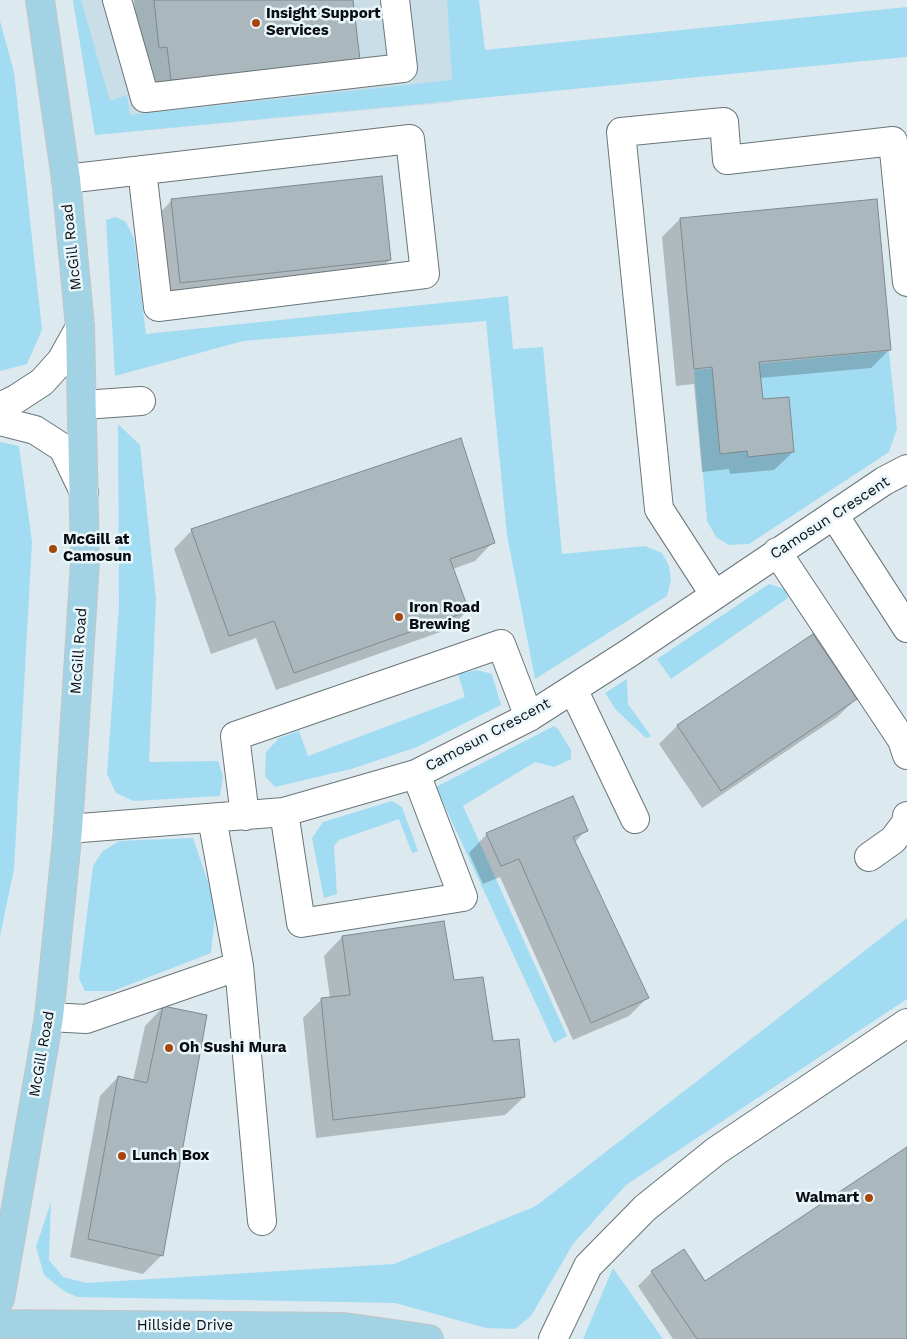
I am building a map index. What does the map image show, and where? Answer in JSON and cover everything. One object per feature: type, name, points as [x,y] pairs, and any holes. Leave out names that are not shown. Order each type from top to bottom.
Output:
[{"type":"main road","name":"McGill Road","points":[[0,1299],[49,1017],[68,829],[85,562],[80,327],[66,178],[40,0]]},
{"type":"main road","points":[[0,1186],[35,1097]]},
{"type":"main road","name":"Hillside Drive","points":[[0,1324],[344,1327],[428,1339]]},
{"type":"street","points":[[117,0],[145,98],[403,68],[395,0]]},
{"type":"street","points":[[714,594],[659,509],[621,132],[724,122],[727,160],[893,141],[907,282]]},
{"type":"street","points":[[66,178],[410,139],[425,274],[158,307],[142,170]]},
{"type":"street","points":[[0,407],[16,400],[42,382],[61,361],[80,327]]},
{"type":"street","points":[[83,404],[141,401]]},
{"type":"street","points":[[0,421],[35,430],[63,448],[84,492]]},
{"type":"street","name":"Camosun Crescent","points":[[68,829],[284,812],[416,774],[529,717],[777,552],[907,469]]},
{"type":"street","points":[[834,515],[907,628]]},
{"type":"street","points":[[777,552],[902,740],[907,755]]},
{"type":"street","points":[[245,816],[235,736],[501,644],[529,717]]},
{"type":"street","points":[[573,689],[636,819]]},
{"type":"street","points":[[284,812],[301,923],[463,897],[416,774]]},
{"type":"street","points":[[869,856],[893,840],[906,823],[907,816]]},
{"type":"street","points":[[212,818],[239,966],[262,1221]]},
{"type":"street","points":[[49,1017],[86,1019],[239,966]]},
{"type":"street","points":[[553,1339],[588,1266],[646,1208],[716,1151],[907,1023]]},
{"type":"shaded area","points":[[73,0],[447,0],[454,102],[95,135]]},
{"type":"shaded area","points":[[73,0],[81,0],[110,101],[127,95],[130,115],[452,80],[447,0],[479,0],[485,50],[907,7],[907,57],[95,135]]},
{"type":"shaded area","points":[[0,21],[14,72],[42,330],[27,364],[0,371]]},
{"type":"shaded area","points":[[116,217],[126,222],[134,239],[146,334],[508,296],[513,349],[543,347],[562,554],[645,546],[662,553],[669,566],[671,580],[667,596],[535,679],[507,535],[486,321],[243,341],[115,376],[106,220]]},
{"type":"shaded area","points":[[889,351],[897,429],[889,452],[749,544],[729,545],[716,537],[707,521],[694,370]]},
{"type":"shaded area","points":[[118,424],[140,445],[156,599],[149,762],[218,761],[223,776],[220,796],[134,801],[116,793],[107,774],[119,605]]},
{"type":"shaded area","points":[[0,442],[19,446],[32,542],[14,869],[0,936]]},
{"type":"shaded area","points":[[769,584],[785,589],[788,598],[671,679],[657,659]]},
{"type":"shaded area","points":[[477,670],[492,674],[501,705],[417,747],[351,769],[275,787],[265,776],[266,752],[279,738],[299,731],[308,756],[465,697],[458,674]]},
{"type":"shaded area","points":[[627,679],[628,704],[651,736],[646,738],[616,710],[605,693]]},
{"type":"shaded area","points":[[554,726],[558,729],[571,750],[571,759],[554,767],[535,762],[463,806],[567,1036],[554,1043],[436,787]]},
{"type":"shaded area","points":[[392,801],[402,807],[418,851],[412,853],[399,819],[339,840],[334,846],[337,894],[324,898],[312,838],[323,822]]},
{"type":"shaded area","points":[[193,838],[216,906],[211,953],[113,991],[85,991],[79,978],[93,866],[102,852],[119,841]]},
{"type":"shaded area","points":[[907,918],[907,999],[626,1185],[573,1244],[531,1316],[515,1329],[486,1328],[395,1303],[77,1297],[64,1291],[44,1275],[36,1247],[51,1202],[49,1260],[63,1277],[86,1283],[394,1264],[536,1206]]},
{"type":"shaded area","points":[[613,1268],[663,1339],[583,1339]]},
{"type":"building","name":"Insight Support Services","points":[[154,0],[353,0],[360,60],[225,77],[171,80],[167,47],[159,48]]},
{"type":"building","points":[[382,176],[391,260],[180,283],[171,199]]},
{"type":"building","points":[[877,199],[891,350],[759,362],[763,399],[789,397],[794,452],[748,457],[747,451],[720,454],[712,367],[694,369],[680,218]]},
{"type":"building","points":[[461,438],[495,543],[450,559],[469,611],[294,673],[274,621],[229,636],[191,529]]},
{"type":"building","points":[[813,634],[857,699],[721,791],[677,725]]},
{"type":"building","points":[[573,796],[588,831],[573,837],[649,998],[591,1023],[519,859],[501,866],[486,833]]},
{"type":"building","points":[[444,921],[454,980],[483,977],[493,1041],[519,1039],[525,1097],[333,1120],[321,998],[350,995],[342,936]]},
{"type":"building","points":[[163,1006],[207,1015],[163,1256],[88,1239],[118,1076],[147,1083]]},
{"type":"building","name":"Walmart","points":[[907,1147],[907,1339],[697,1339],[651,1271],[684,1249],[705,1281]]},
{"type":"place","name":"Insight Support Services","points":[[256,23]]},
{"type":"place","name":"McGill at Camosun","points":[[53,549]]},
{"type":"place","name":"Iron Road Brewing","points":[[399,617]]},
{"type":"place","name":"Oh Sushi Mura","points":[[169,1048]]},
{"type":"place","name":"Lunch Box","points":[[122,1156]]},
{"type":"place","name":"Walmart","points":[[869,1198]]}]
